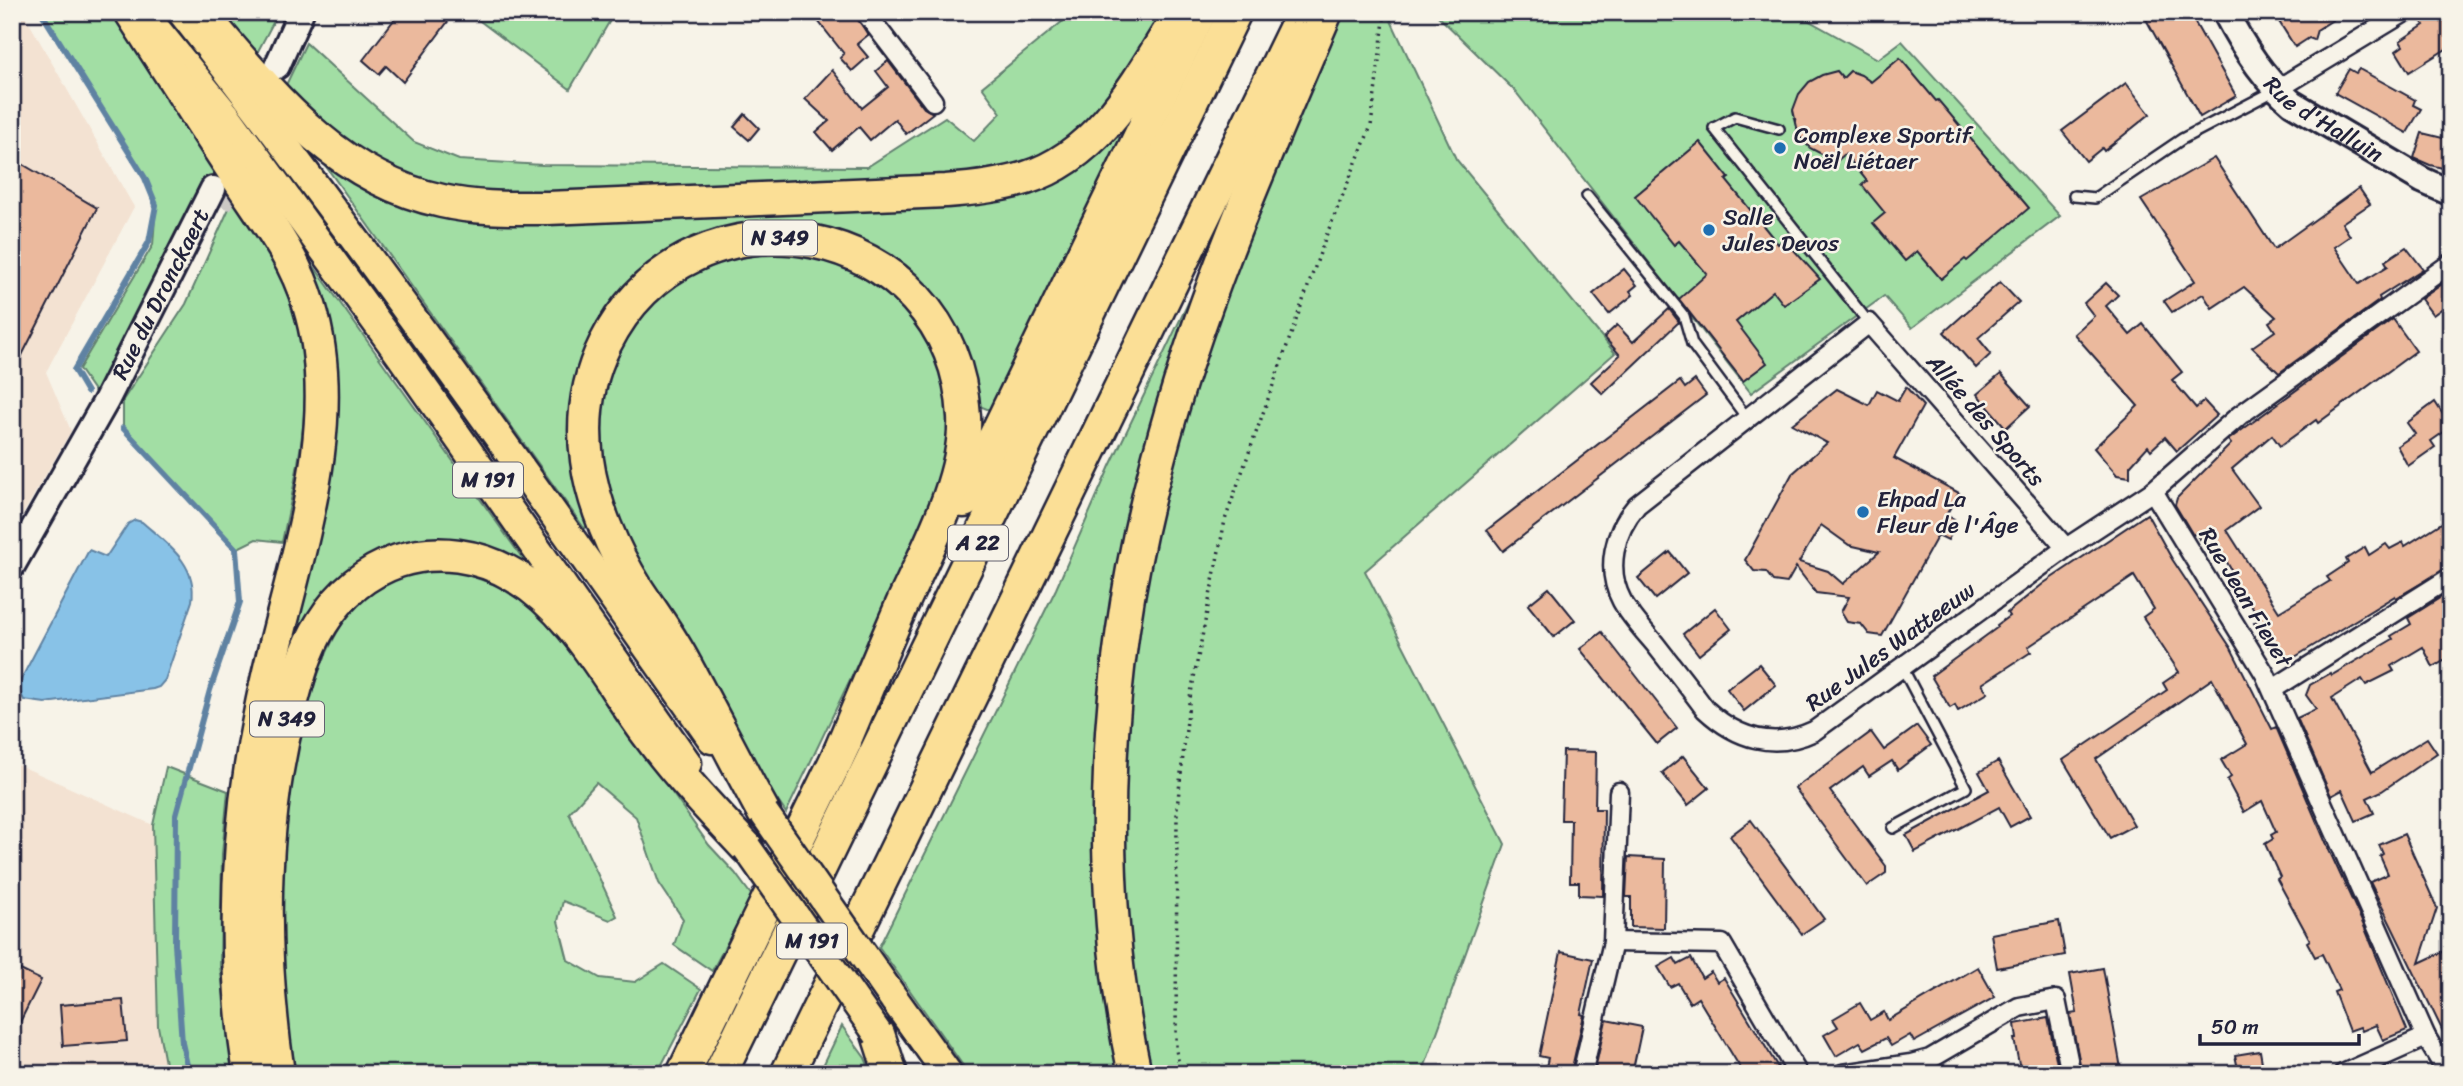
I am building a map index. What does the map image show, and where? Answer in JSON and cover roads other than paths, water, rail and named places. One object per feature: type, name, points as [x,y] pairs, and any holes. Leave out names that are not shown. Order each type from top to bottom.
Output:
[{"type":"highway","points":[[131,12],[261,210],[298,274],[310,306],[320,360],[321,424],[318,454],[298,553],[260,711],[243,841],[239,902],[240,984],[250,1074]]},
{"type":"highway","name":"M 191","points":[[142,12],[225,114],[415,375],[878,1034]]},
{"type":"highway","name":"M 191","points":[[182,12],[359,244],[598,576],[948,1074]]},
{"type":"highway","points":[[200,12],[297,120],[339,156],[363,172],[386,184],[443,201],[476,207],[548,208],[946,191],[978,188],[1028,177],[1062,160],[1096,135],[1138,82],[1181,12]]},
{"type":"highway","points":[[683,1074],[1200,12]]},
{"type":"highway","name":"A 22","points":[[720,1074],[1235,12]]},
{"type":"highway","name":"A 22","points":[[787,1074],[1303,12]]},
{"type":"highway","points":[[1135,1074],[1116,948],[1110,809],[1110,766],[1117,683],[1135,556],[1159,454],[1190,355],[1237,225],[1326,12]]},
{"type":"highway","name":"N 349","points":[[764,813],[681,656],[634,585],[612,540],[591,482],[585,433],[590,383],[600,354],[628,307],[670,268],[691,256],[744,240],[782,239],[829,244],[876,264],[902,282],[920,301],[947,344],[961,393],[963,446],[956,476],[836,761]]},
{"type":"highway","name":"N 349","points":[[278,1074],[266,973],[264,919],[270,826],[285,727],[305,658],[322,622],[349,590],[382,568],[423,555],[451,554],[492,565],[529,585],[561,615],[668,760],[747,848]]},
{"type":"highway","points":[[799,1074],[808,1031]]},
{"type":"highway","points":[[878,1034],[891,1074]]},
{"type":"highway","points":[[878,1034],[905,1074]]},
{"type":"main road","points":[[277,66],[302,12]]},
{"type":"main road","name":"Rue d'Halluin","points":[[2225,12],[2259,68],[2276,90],[2302,110],[2422,180],[2451,193]]},
{"type":"main road","name":"Rue du Dronckaert","points":[[12,566],[217,197]]},
{"type":"street","points":[[865,12],[933,101]]},
{"type":"street","points":[[2276,90],[2405,12]]},
{"type":"street","points":[[2153,491],[2240,415],[2451,263]]},
{"type":"street","name":"Rue Jules Watteeuw","points":[[1870,323],[1646,497],[1629,514],[1620,533],[1614,554],[1615,578],[1622,601],[1705,709],[1727,727],[1752,738],[1779,741],[1814,731],[2066,548],[2153,491]]},
{"type":"street","name":"Allée des Sports","points":[[1870,323],[2066,548]]},
{"type":"street","name":"Rue Jean Fievet","points":[[2153,491],[2258,659],[2426,1037],[2448,1074]]},
{"type":"street","points":[[2273,689],[2451,577]]},
{"type":"street","points":[[1582,1074],[1613,942],[1619,792]]},
{"type":"street","points":[[1613,942],[1722,944],[1798,1074]]},
{"type":"street","points":[[1843,1074],[1930,1059],[2019,1007],[2056,1000],[2071,1074]]},
{"type":"street","points":[[2343,1074],[2426,1037]]},
{"type":"lane","points":[[2074,196],[2095,198],[2182,139],[2276,90]]},
{"type":"lane","points":[[1779,129],[1735,117],[1714,128],[1870,323]]},
{"type":"lane","points":[[1587,196],[1684,316],[1692,344],[1747,418]]},
{"type":"lane","points":[[1893,828],[1966,788],[1902,667]]},
{"type":"water","points":[[135,520],[142,522],[179,556],[193,588],[192,601],[165,680],[153,689],[45,703],[24,700],[17,687],[89,550],[106,557],[128,524]]},
{"type":"waterway","points":[[41,12],[145,178],[156,205],[149,242],[74,370],[87,392]]},
{"type":"waterway","points":[[123,428],[236,549],[240,602],[210,690],[176,815],[175,944],[182,1043],[189,1074]]},
{"type":"tunnel","points":[[220,206],[239,161]]},
{"type":"place","name":"Complexe Sportif Noël Liétaer","points":[[1780,148]]},
{"type":"place","name":"Salle Jules Devos","points":[[1709,230]]},
{"type":"place","name":"Ehpad La Fleur de l'Âge","points":[[1863,512]]}]
